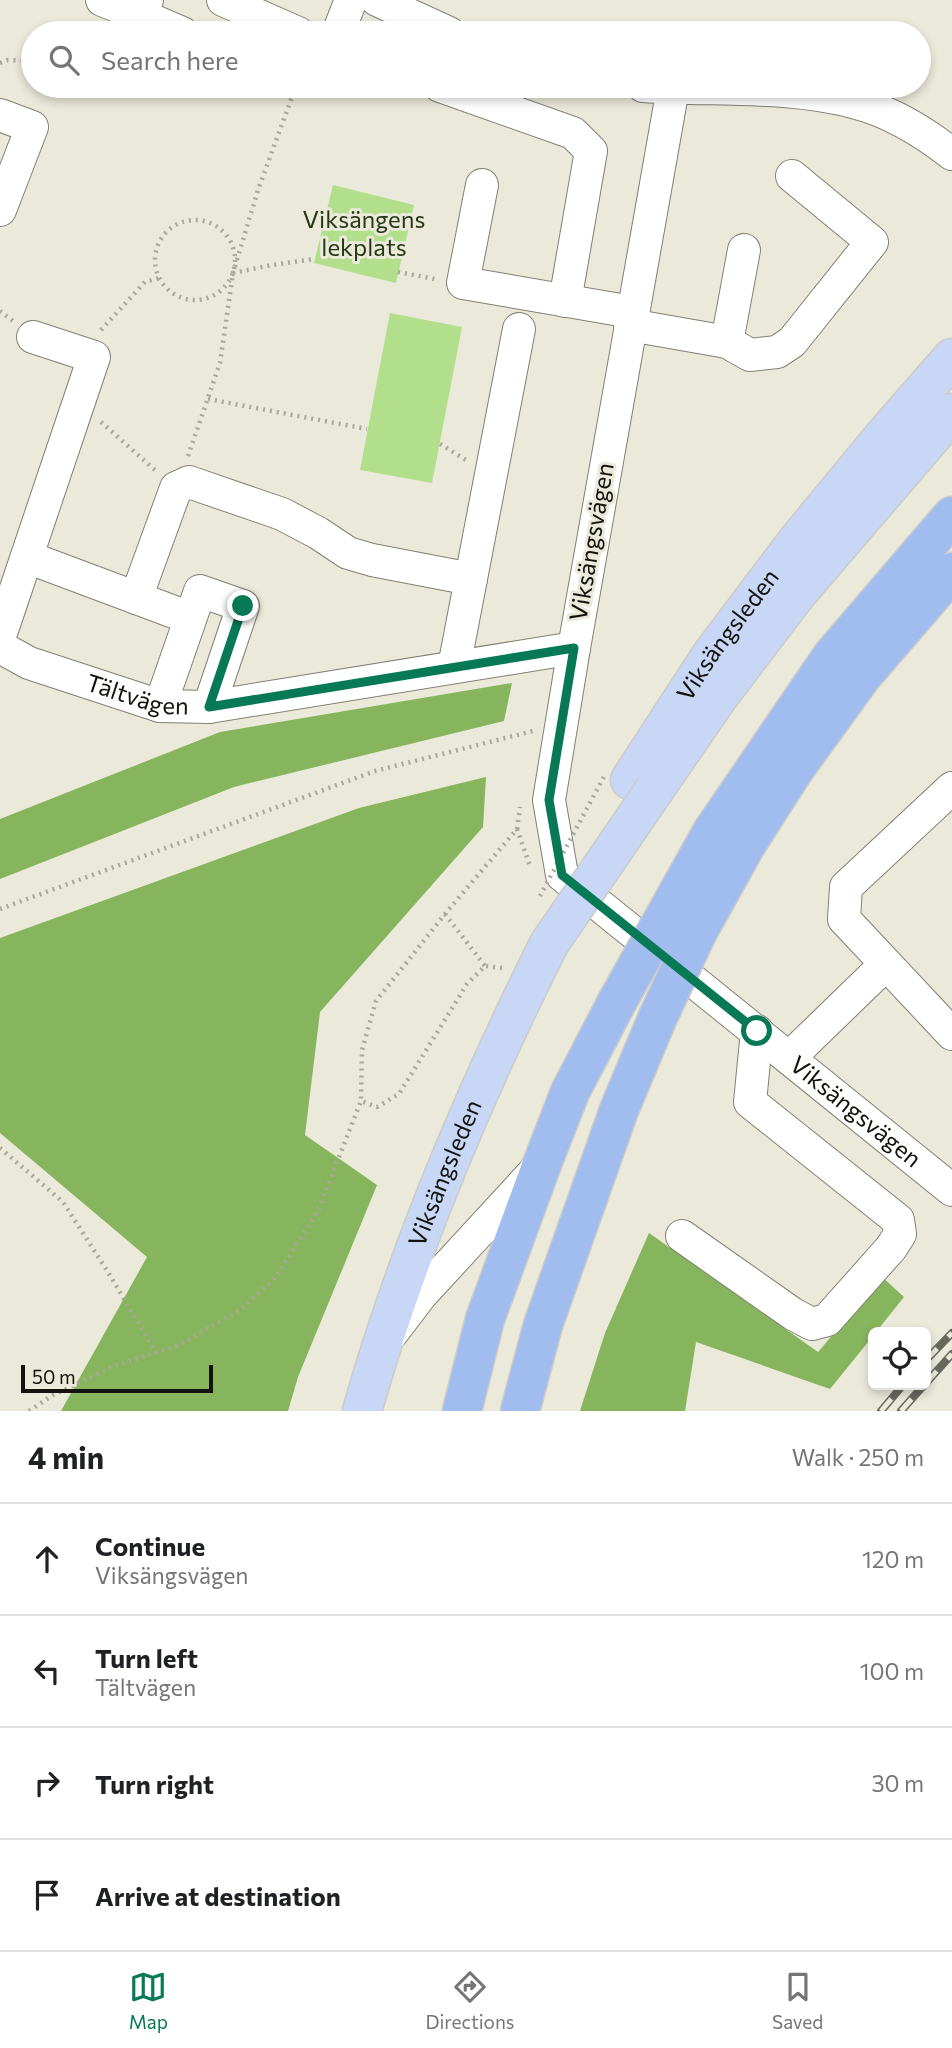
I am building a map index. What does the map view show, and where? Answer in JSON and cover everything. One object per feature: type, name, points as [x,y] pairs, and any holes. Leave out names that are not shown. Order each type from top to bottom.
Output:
[{"type":"highway","points":[[462,1411],[485,1319],[542,1164],[570,1092],[618,1000],[729,839],[832,656],[952,516]]},
{"type":"highway","points":[[520,1411],[542,1325],[619,1110],[697,933],[729,839],[794,770],[862,676],[952,572]]},
{"type":"main road","name":"Viksängsleden","points":[[362,1411],[429,1209],[443,1176],[501,1040],[630,781],[712,654],[798,540],[883,436],[952,358]]},
{"type":"main road","name":"Viksängsleden","points":[[630,781],[719,696],[795,596],[952,413]]},
{"type":"street","points":[[102,0],[144,8],[164,21]]},
{"type":"street","points":[[223,0],[269,21]]},
{"type":"street","points":[[343,21],[351,0]]},
{"type":"street","points":[[377,0],[423,21]]},
{"type":"street","points":[[474,98],[573,133],[591,151],[565,301]]},
{"type":"street","name":"Viksängsvägen","points":[[656,98],[631,318],[574,648],[547,727],[549,800],[562,875],[952,1190]]},
{"type":"street","points":[[828,98],[859,103],[923,132],[952,154]]},
{"type":"street","points":[[0,115],[32,127],[0,210]]},
{"type":"street","points":[[482,185],[463,284],[565,301],[727,342],[750,355],[777,352],[792,342],[872,242],[792,176]]},
{"type":"street","points":[[727,342],[744,250]]},
{"type":"street","points":[[454,667],[519,329]]},
{"type":"street","points":[[0,636],[94,357],[33,337]]},
{"type":"street","points":[[136,598],[176,488],[189,482],[282,514],[348,553],[471,579]]},
{"type":"street","points":[[27,557],[190,618]]},
{"type":"street","points":[[160,706],[200,591],[243,606],[209,707]]},
{"type":"street","name":"Tältvägen","points":[[0,647],[29,663],[160,706],[209,707],[574,648]]},
{"type":"street","points":[[952,788],[846,887],[844,919],[952,1034]]},
{"type":"street","points":[[789,1058],[886,964]]},
{"type":"street","points":[[682,1236],[793,1314],[812,1324],[827,1320],[891,1248],[900,1234],[898,1220],[750,1102],[757,1031]]},
{"type":"street","points":[[382,1346],[421,1296],[542,1164]]},
{"type":"path","points":[[0,63],[21,61]]},
{"type":"path","points":[[78,405],[110,428],[176,488],[220,363],[233,273],[235,260],[233,247],[227,236],[218,227],[205,221],[180,223],[160,240],[156,252],[155,265],[159,278],[167,289],[178,297],[191,301],[204,300],[227,285],[233,273],[258,190],[292,98]]},
{"type":"path","points":[[233,273],[315,259]]},
{"type":"path","points":[[398,272],[463,284]]},
{"type":"path","points":[[86,354],[94,338],[145,282],[159,278]]},
{"type":"path","points":[[208,399],[367,429]]},
{"type":"path","points":[[531,743],[547,727]]},
{"type":"path","points":[[0,909],[375,771],[547,727]]},
{"type":"path","points":[[540,896],[630,781]]},
{"type":"path","points":[[29,1411],[53,1395],[114,1366],[177,1346],[239,1311],[275,1278],[317,1213],[361,1101],[362,1050],[376,1001],[517,829],[521,805]]},
{"type":"path","points":[[445,914],[485,966],[502,968]]},
{"type":"path","points":[[361,1101],[377,1107],[399,1094],[467,984],[485,966]]},
{"type":"path","points":[[0,1149],[63,1202],[156,1352]]},
{"type":"green space","name":"Viksängens lekplats","points":[[333,185],[414,205],[396,283],[314,263]]},
{"type":"green space","points":[[390,313],[462,327],[432,483],[360,470]]},
{"type":"green space","points":[[512,683],[504,721],[234,787],[0,879],[0,819],[220,732]]},
{"type":"green space","points":[[486,777],[483,827],[320,1012],[305,1135],[377,1185],[298,1377],[288,1411],[61,1411],[147,1257],[0,1133],[0,938],[359,808]]},
{"type":"green space","points":[[649,1233],[818,1352],[882,1277],[904,1297],[880,1327],[868,1327],[868,1342],[830,1389],[696,1342],[685,1411],[580,1411],[605,1333]]},
{"type":"railway","points":[[931,1355],[952,1333]]},
{"type":"railway","points":[[931,1377],[952,1354]]},
{"type":"railway","points":[[881,1411],[899,1390]]},
{"type":"railway","points":[[901,1411],[920,1390]]},
{"type":"route","points":[[243,606],[209,707],[574,648],[549,800],[562,875],[757,1031]]}]
